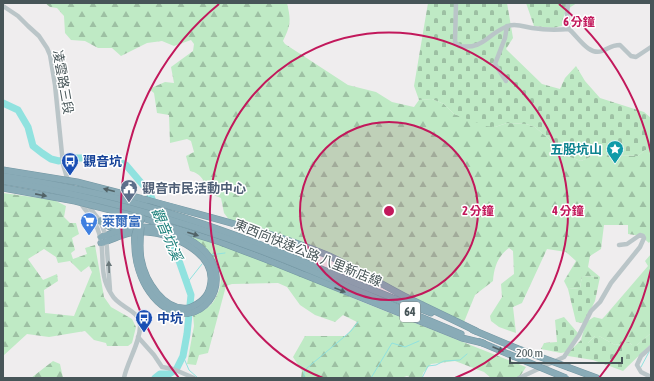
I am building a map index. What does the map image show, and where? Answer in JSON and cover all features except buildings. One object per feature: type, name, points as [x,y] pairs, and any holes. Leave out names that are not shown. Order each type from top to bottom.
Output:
[{"type":"highway","points":[[3,170],[77,182],[261,231],[328,256],[362,272],[411,300],[476,331]]},
{"type":"highway","name":"東西向快速公路 八里新店線","points":[[3,176],[77,189],[223,230],[567,378]]},
{"type":"highway","name":"東西向快速公路 八里新店線","points":[[3,181],[88,198],[167,218],[222,236],[360,285],[516,348],[597,378]]},
{"type":"highway","points":[[3,188],[75,201],[142,218],[220,242],[462,338],[483,343]]},
{"type":"highway","points":[[100,221],[104,225],[111,228],[121,229],[138,227],[154,230],[168,231],[186,238],[202,249],[212,261],[217,278],[215,292],[208,303],[197,311],[185,314],[172,311],[159,303],[146,288],[139,272],[135,254],[135,236],[142,218],[147,200]]},
{"type":"highway","points":[[104,239],[121,229]]},
{"type":"highway","points":[[104,239],[132,232],[154,230]]},
{"type":"street","points":[[456,3],[455,42],[459,46],[475,46],[507,26],[514,24],[533,28],[569,30]]},
{"type":"street","points":[[568,3],[567,14],[569,30],[589,49],[595,52],[614,45],[620,45],[631,56],[636,56],[651,47]]},
{"type":"street","name":"凌雲路三段","points":[[3,6],[18,16],[38,36],[47,48],[50,55],[55,85],[63,164],[68,181],[72,187]]},
{"type":"street","points":[[506,81],[495,64],[505,38],[507,26]]},
{"type":"street","points":[[72,187],[100,221],[104,239],[104,275],[110,293],[116,301],[137,316],[141,324],[124,378]]},
{"type":"street","points":[[72,187],[81,204],[95,223],[104,239]]},
{"type":"street","points":[[519,378],[564,357],[579,334],[591,311],[600,302],[611,284],[640,247],[644,238],[640,235],[627,244],[619,245]]},
{"type":"street","points":[[138,337],[154,355],[162,367],[172,369],[194,378]]},
{"type":"street","points":[[651,347],[641,356],[637,365],[640,372],[651,377]]},
{"type":"green space","points":[[45,3],[287,3],[290,22],[288,31],[283,41],[285,44],[348,85],[376,92],[392,102],[414,107],[419,100],[432,99],[444,104],[454,114],[495,127],[507,123],[526,124],[535,127],[549,139],[559,153],[581,161],[597,154],[638,156],[645,150],[651,150],[651,240],[649,243],[641,236],[628,234],[628,225],[604,225],[601,249],[590,256],[588,267],[600,277],[582,276],[580,288],[568,289],[564,281],[576,261],[566,252],[547,249],[522,303],[513,307],[516,333],[499,327],[491,321],[490,316],[502,297],[501,284],[514,274],[513,251],[509,248],[497,262],[493,281],[475,295],[464,322],[302,242],[230,221],[224,213],[221,198],[209,193],[200,176],[190,171],[186,156],[194,152],[191,141],[187,139],[170,143],[169,115],[157,113],[154,93],[149,89],[165,82],[174,83],[171,67],[193,51],[194,44],[191,40],[174,46],[162,41],[147,43],[121,56],[112,48],[98,48],[85,41],[71,40],[65,33],[64,16],[57,8],[50,7]]},
{"type":"green space","points":[[428,3],[507,3],[513,38],[506,49],[542,84],[560,89],[565,78],[576,66],[585,81],[600,98],[644,112],[651,118],[651,150],[645,150],[638,156],[597,154],[581,161],[559,153],[549,139],[535,127],[526,124],[507,123],[495,127],[486,126],[454,114],[444,104],[432,99],[419,100],[414,86]]},
{"type":"green space","points":[[526,3],[577,3],[566,12],[562,26],[553,28],[534,26]]},
{"type":"green space","points":[[3,193],[54,200],[66,206],[64,217],[70,223],[76,223],[79,234],[72,238],[75,250],[71,253],[73,259],[87,254],[85,248],[95,245],[104,297],[111,307],[132,319],[136,327],[132,343],[128,346],[107,346],[106,343],[94,340],[85,331],[49,337],[27,334],[3,356]],"holes":[[[44,249],[56,257],[58,263],[70,261],[81,272],[89,266],[92,272],[74,316],[45,313],[44,290],[58,281],[57,274],[43,280],[28,259]]]},
{"type":"green space","points":[[188,232],[293,272],[360,301],[526,367],[519,378],[491,378],[484,372],[455,361],[431,364],[423,373],[422,378],[412,378],[407,376],[401,378],[301,378],[302,371],[293,357],[305,336],[346,336],[357,322],[343,315],[335,322],[315,315],[300,305],[287,287],[278,283],[232,284],[226,286],[208,353],[199,355],[196,365],[187,364],[194,326],[193,315],[206,309],[215,300],[221,281],[220,273],[213,258],[187,235]]},
{"type":"green space","points":[[651,254],[651,333],[637,345],[632,345],[629,342],[615,345],[599,336],[595,336],[588,343],[583,343],[581,340],[586,322],[594,317],[602,319],[605,316],[648,266],[645,261]]},
{"type":"green space","points":[[582,276],[600,277],[595,301],[584,323],[576,322],[568,289],[580,288]]},
{"type":"green space","points":[[564,317],[578,333],[566,352],[561,353],[541,349],[544,343],[557,342],[555,320]]},
{"type":"green space","points":[[651,333],[651,344],[623,371],[593,360],[568,356],[567,354],[581,340],[583,343],[588,343],[595,336],[599,336],[615,345],[629,342],[632,345],[637,345]]},
{"type":"green space","points":[[53,361],[60,364],[63,378],[31,378]]},
{"type":"waterway","name":"觀音坑溪","points":[[3,103],[18,110],[28,127],[33,146],[42,153],[51,159],[59,161],[69,158],[113,158],[126,165],[149,192],[155,206]]},
{"type":"waterway","name":"觀音坑溪","points":[[167,232],[191,295],[183,356],[177,368]]},
{"type":"waterway","points":[[210,255],[225,253]]},
{"type":"waterway","points":[[187,283],[202,264]]},
{"type":"waterway","points":[[304,378],[304,372],[307,368],[351,331],[358,322]]},
{"type":"waterway","points":[[371,378],[392,343],[405,347],[419,341]]},
{"type":"waterway","points":[[641,367],[649,352]]},
{"type":"waterway","points":[[422,378],[428,366],[436,365],[444,361],[460,360],[467,354]]},
{"type":"waterway","points":[[183,356],[189,370],[198,378]]},
{"type":"waterway","name":"觀音坑溪","points":[[155,378],[160,374],[169,374],[174,371]]},
{"type":"place","name":"五股坑山","points":[[615,164]]},
{"type":"place","name":"觀音坑","points":[[70,176]]},
{"type":"place","name":"觀音市民活動中心","points":[[129,203]]},
{"type":"place","name":"萊爾富","points":[[89,236]]},
{"type":"place","name":"中坑","points":[[144,333]]}]
